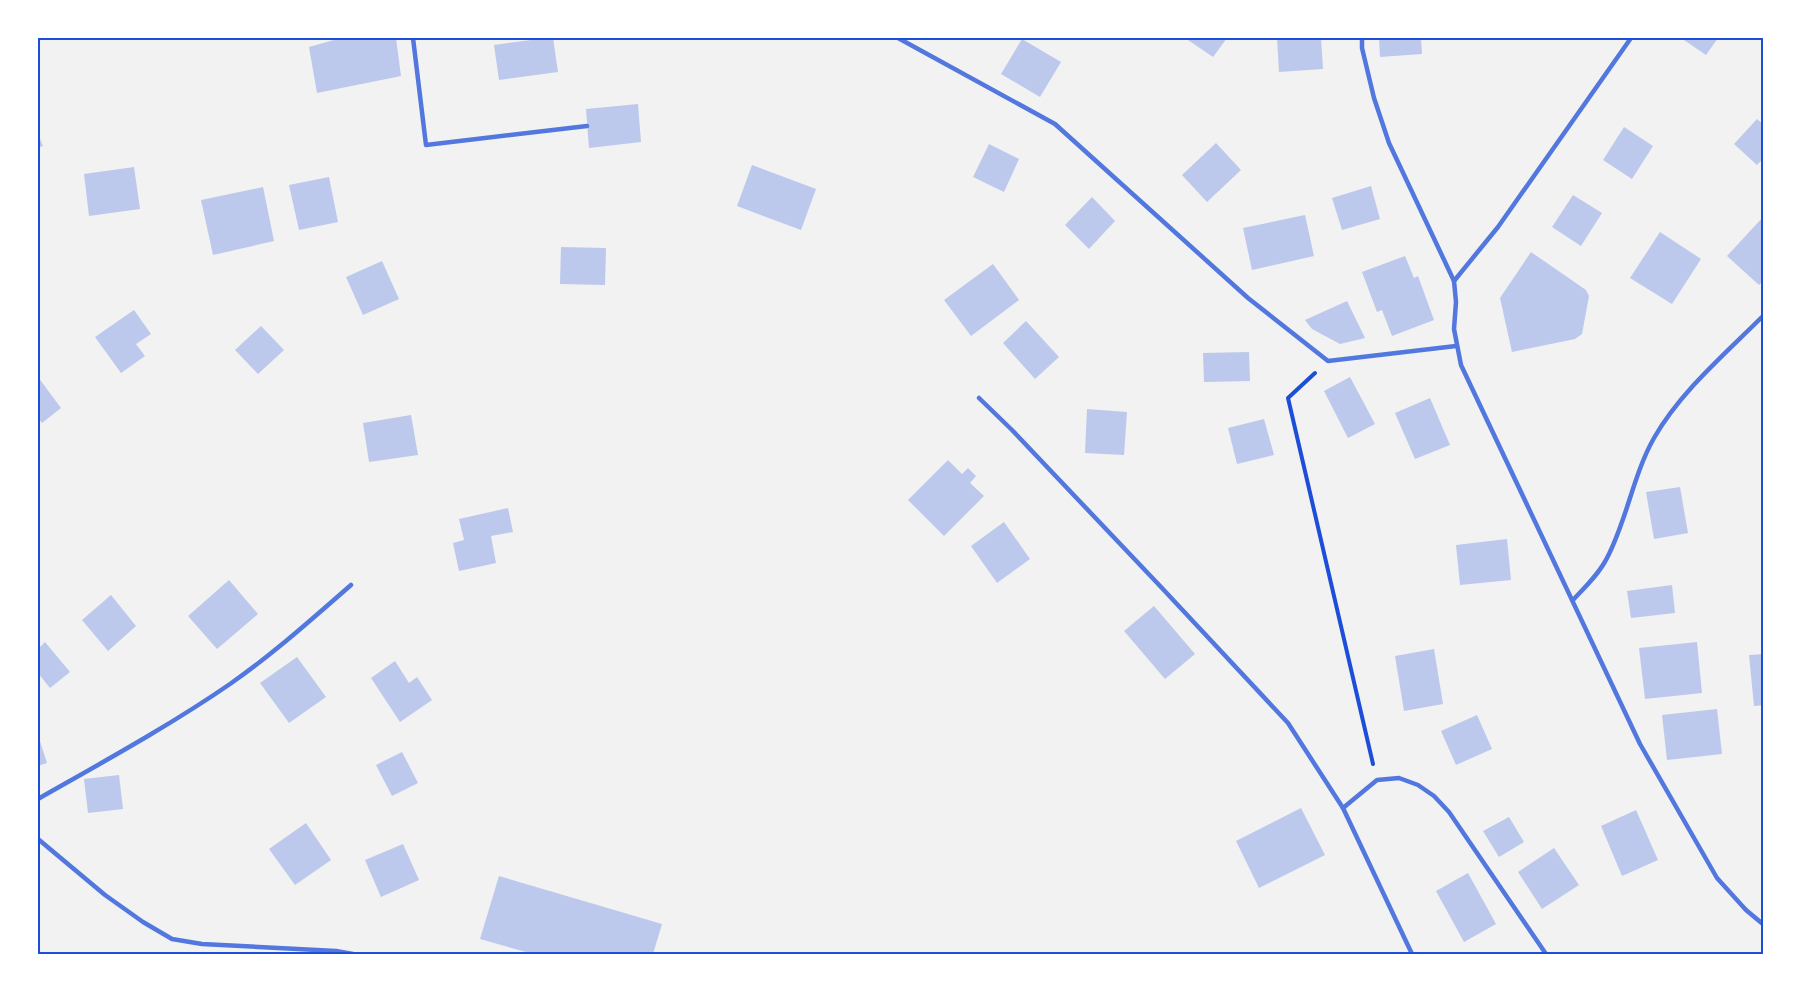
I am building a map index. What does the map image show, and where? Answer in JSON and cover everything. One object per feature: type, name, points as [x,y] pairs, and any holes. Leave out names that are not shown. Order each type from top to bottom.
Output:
[{"type":"lane","points":[[413,38],[426,145],[587,126]]},
{"type":"lane","points":[[898,38],[1055,124],[1248,298],[1328,361],[1456,346]]},
{"type":"lane","points":[[1362,38],[1362,48],[1374,98],[1389,143],[1454,281],[1456,302],[1454,329],[1461,365],[1640,744],[1717,878],[1764,925]]},
{"type":"lane","points":[[1454,281],[1498,227],[1631,38]]},
{"type":"lane","points":[[1573,600],[1593,579],[1607,558],[1653,438],[1671,412],[1695,385],[1764,315]]},
{"type":"lane","points":[[979,398],[1012,430],[1288,723],[1343,808],[1412,954]]},
{"type":"lane","points":[[38,799],[183,715],[231,683],[274,652],[351,585]]},
{"type":"lane","points":[[1343,808],[1377,780],[1399,778],[1418,785],[1434,796],[1449,812],[1546,954]]},
{"type":"lane","points":[[38,840],[105,896],[172,939],[202,944],[336,951],[353,954]]},
{"type":"path","points":[[1328,361],[1288,398],[1377,780]]},
{"type":"building","points":[[341,38],[396,38],[401,76],[317,93],[309,47]]},
{"type":"building","points":[[553,38],[558,72],[499,80],[494,45]]},
{"type":"building","points":[[1185,38],[1227,38],[1213,57]]},
{"type":"building","points":[[1277,38],[1321,38],[1323,69],[1279,72]]},
{"type":"building","points":[[1379,38],[1421,38],[1422,54],[1380,57]]},
{"type":"building","points":[[1681,38],[1718,38],[1706,55]]},
{"type":"building","points":[[1022,39],[1061,62],[1040,97],[1001,74]]},
{"type":"building","points":[[638,104],[641,142],[589,148],[586,109]]},
{"type":"building","points":[[1757,119],[1764,125],[1764,158],[1757,165],[1734,144]]},
{"type":"building","points":[[1624,127],[1653,146],[1632,179],[1603,160]]},
{"type":"building","points":[[38,134],[43,146],[38,148]]},
{"type":"building","points":[[1216,143],[1241,170],[1207,202],[1182,175]]},
{"type":"building","points":[[989,144],[1019,159],[1004,192],[973,177]]},
{"type":"building","points":[[752,165],[816,189],[801,230],[737,206]]},
{"type":"building","points":[[134,167],[140,209],[89,216],[84,174]]},
{"type":"building","points":[[329,177],[338,222],[299,230],[289,185]]},
{"type":"building","points":[[1371,186],[1380,219],[1342,230],[1332,198]]},
{"type":"building","points":[[263,187],[274,241],[213,255],[201,200]]},
{"type":"building","points":[[1573,195],[1602,213],[1581,246],[1552,227]]},
{"type":"building","points":[[1092,197],[1115,221],[1089,249],[1065,225]]},
{"type":"building","points":[[1305,215],[1314,256],[1252,270],[1243,228]]},
{"type":"building","points":[[1764,216],[1764,280],[1759,285],[1727,256]]},
{"type":"building","points":[[1660,232],[1701,259],[1672,304],[1630,278]]},
{"type":"building","points":[[561,247],[606,248],[605,285],[560,284]]},
{"type":"building","points":[[1531,252],[1586,290],[1589,296],[1582,334],[1575,339],[1512,352],[1500,298]]},
{"type":"building","points":[[1405,256],[1414,278],[1418,276],[1434,320],[1392,336],[1382,310],[1377,312],[1362,272]]},
{"type":"building","points":[[382,261],[399,299],[363,315],[346,277]]},
{"type":"building","points":[[993,264],[1019,300],[971,336],[944,300]]},
{"type":"building","points":[[1347,301],[1365,338],[1340,344],[1312,329],[1305,320]]},
{"type":"building","points":[[134,310],[151,334],[136,344],[145,356],[121,373],[95,337]]},
{"type":"building","points":[[1026,321],[1059,357],[1035,379],[1003,343]]},
{"type":"building","points":[[261,326],[284,350],[258,374],[235,350]]},
{"type":"building","points":[[1249,352],[1250,381],[1204,382],[1203,353]]},
{"type":"building","points":[[38,377],[61,408],[42,423],[38,418]]},
{"type":"building","points":[[1350,377],[1375,424],[1348,438],[1324,391]]},
{"type":"building","points":[[1430,398],[1450,445],[1415,459],[1395,413]]},
{"type":"building","points":[[1087,409],[1127,412],[1124,455],[1085,453]]},
{"type":"building","points":[[411,415],[418,455],[369,462],[363,423]]},
{"type":"building","points":[[1264,419],[1274,455],[1237,464],[1228,428]]},
{"type":"building","points":[[948,460],[962,474],[968,468],[976,476],[970,483],[984,496],[944,536],[908,500]]},
{"type":"building","points":[[1680,487],[1688,533],[1654,539],[1646,492]]},
{"type":"building","points":[[508,508],[513,532],[491,536],[496,563],[459,571],[453,543],[464,540],[459,519]]},
{"type":"building","points":[[1004,522],[1030,559],[997,583],[971,546]]},
{"type":"building","points":[[1507,539],[1511,580],[1460,585],[1456,545]]},
{"type":"building","points":[[229,580],[258,614],[217,649],[188,616]]},
{"type":"building","points":[[1672,585],[1675,613],[1631,618],[1627,591]]},
{"type":"building","points":[[111,595],[136,626],[108,651],[82,620]]},
{"type":"building","points":[[1154,606],[1195,654],[1165,679],[1124,631]]},
{"type":"building","points":[[45,642],[70,672],[50,688],[38,673],[38,649]]},
{"type":"building","points":[[1697,642],[1702,693],[1645,699],[1639,648]]},
{"type":"building","points":[[1434,649],[1443,704],[1404,711],[1395,656]]},
{"type":"building","points":[[1764,654],[1764,705],[1754,706],[1749,655]]},
{"type":"building","points":[[297,657],[326,697],[289,723],[260,683]]},
{"type":"building","points":[[395,661],[409,683],[417,677],[432,700],[400,722],[371,678]]},
{"type":"building","points":[[1717,709],[1722,754],[1667,760],[1662,715]]},
{"type":"building","points":[[1477,715],[1492,749],[1456,765],[1441,731]]},
{"type":"building","points":[[38,735],[47,763],[38,766]]},
{"type":"building","points":[[402,752],[418,783],[392,796],[376,765]]},
{"type":"building","points":[[119,775],[123,809],[88,813],[84,779]]},
{"type":"building","points":[[1301,808],[1325,855],[1259,888],[1236,841]]},
{"type":"building","points":[[1636,810],[1658,860],[1622,876],[1601,826]]},
{"type":"building","points":[[1509,817],[1524,842],[1499,857],[1483,831]]},
{"type":"building","points":[[306,823],[331,860],[295,885],[269,849]]},
{"type":"building","points":[[403,844],[419,880],[381,897],[365,860]]},
{"type":"building","points":[[1554,848],[1579,885],[1542,909],[1518,872]]},
{"type":"building","points":[[1468,873],[1496,924],[1464,942],[1436,891]]},
{"type":"building","points":[[499,876],[662,924],[653,954],[533,954],[480,939]]}]
